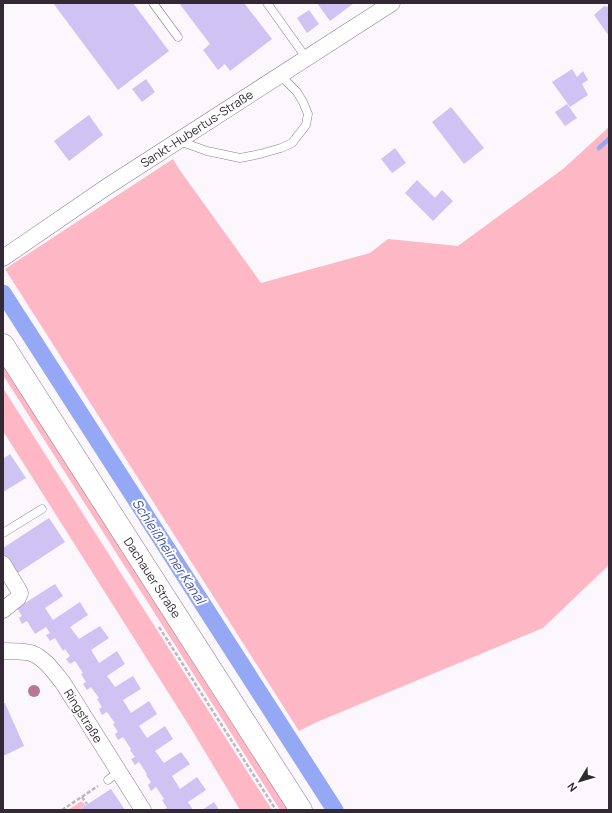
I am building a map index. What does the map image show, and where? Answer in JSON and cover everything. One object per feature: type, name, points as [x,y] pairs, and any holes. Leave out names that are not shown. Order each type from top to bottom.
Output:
[{"type":"main road","name":"Dachauer Straße","points":[[3,345],[301,810]]},
{"type":"street","name":"Sankt-Hubertus-Straße","points":[[6,255],[86,201],[392,3]]},
{"type":"street","points":[[3,564],[20,593],[18,598],[3,610]]},
{"type":"street","name":"Ringstraße","points":[[3,651],[33,654],[53,670],[63,683],[113,776],[143,810]]},
{"type":"lane","points":[[153,3],[178,37]]},
{"type":"lane","points":[[267,3],[307,59]]},
{"type":"lane","points":[[178,141],[207,151],[240,158],[281,148],[292,143],[306,125],[308,114],[297,92],[281,76]]},
{"type":"lane","points":[[3,533],[42,509]]},
{"type":"path","points":[[62,810],[113,776]]},
{"type":"path","points":[[82,797],[87,804]]},
{"type":"shaded area","points":[[609,127],[609,565],[543,628],[317,722],[299,731],[5,269],[173,159],[261,283],[370,253],[388,239],[458,246],[563,169]]},
{"type":"shaded area","points":[[3,361],[290,810],[280,810],[3,375]]},
{"type":"shaded area","points":[[3,388],[272,810],[240,810],[190,727],[3,431]]},
{"type":"shaded area","points":[[80,802],[83,802],[85,805],[87,804],[78,810],[68,810]]},
{"type":"building","points":[[53,3],[133,3],[169,51],[118,90]]},
{"type":"building","points":[[179,3],[244,3],[272,39],[230,71],[225,64],[218,70],[203,50],[210,44]]},
{"type":"building","points":[[317,3],[354,3],[330,21]]},
{"type":"building","points":[[604,6],[609,7],[609,36],[594,15]]},
{"type":"building","points":[[309,10],[319,24],[307,33],[297,18]]},
{"type":"building","points":[[572,69],[577,77],[583,71],[588,80],[582,84],[588,95],[570,107],[552,82]]},
{"type":"building","points":[[146,79],[155,92],[142,102],[132,89]]},
{"type":"building","points":[[567,104],[577,118],[565,126],[555,112]]},
{"type":"building","points":[[451,107],[484,148],[464,164],[432,122]]},
{"type":"building","points":[[89,115],[103,135],[69,161],[54,141]]},
{"type":"building","points":[[395,148],[406,163],[392,173],[381,159]]},
{"type":"building","points":[[417,180],[435,198],[442,190],[453,201],[433,221],[405,193]]},
{"type":"building","points":[[10,454],[26,478],[3,492],[3,459]]},
{"type":"building","points":[[49,518],[65,542],[16,574],[3,554],[3,548]]},
{"type":"building","points":[[55,584],[63,596],[45,608],[53,620],[80,602],[88,615],[70,627],[79,639],[100,626],[109,638],[91,650],[99,663],[117,651],[125,664],[107,676],[115,687],[133,676],[141,689],[123,700],[131,713],[149,701],[157,714],[139,726],[147,738],[165,726],[173,739],[155,751],[164,763],[181,752],[190,764],[172,776],[180,789],[197,777],[206,790],[188,802],[193,810],[163,810],[167,808],[162,800],[164,799],[156,787],[151,791],[148,785],[151,782],[146,775],[147,774],[139,762],[135,765],[131,759],[135,757],[123,737],[118,740],[115,734],[118,732],[113,724],[115,723],[107,712],[102,715],[99,709],[102,707],[97,699],[99,698],[91,687],[87,690],[83,684],[86,682],[81,674],[83,673],[75,661],[70,664],[66,659],[70,656],[65,649],[63,651],[55,638],[50,641],[46,635],[50,633],[46,627],[35,634],[27,621],[22,624],[19,618],[22,616],[17,608]]},
{"type":"building","points":[[3,703],[5,703],[24,746],[3,756]]},
{"type":"building","points":[[111,789],[125,810],[78,810],[91,802]]},
{"type":"building","points":[[214,802],[219,810],[202,810]]},
{"type":"waterway","points":[[599,148],[609,139]]},
{"type":"waterway","name":"Schleißheimer Kanal","points":[[3,293],[335,810]]}]
